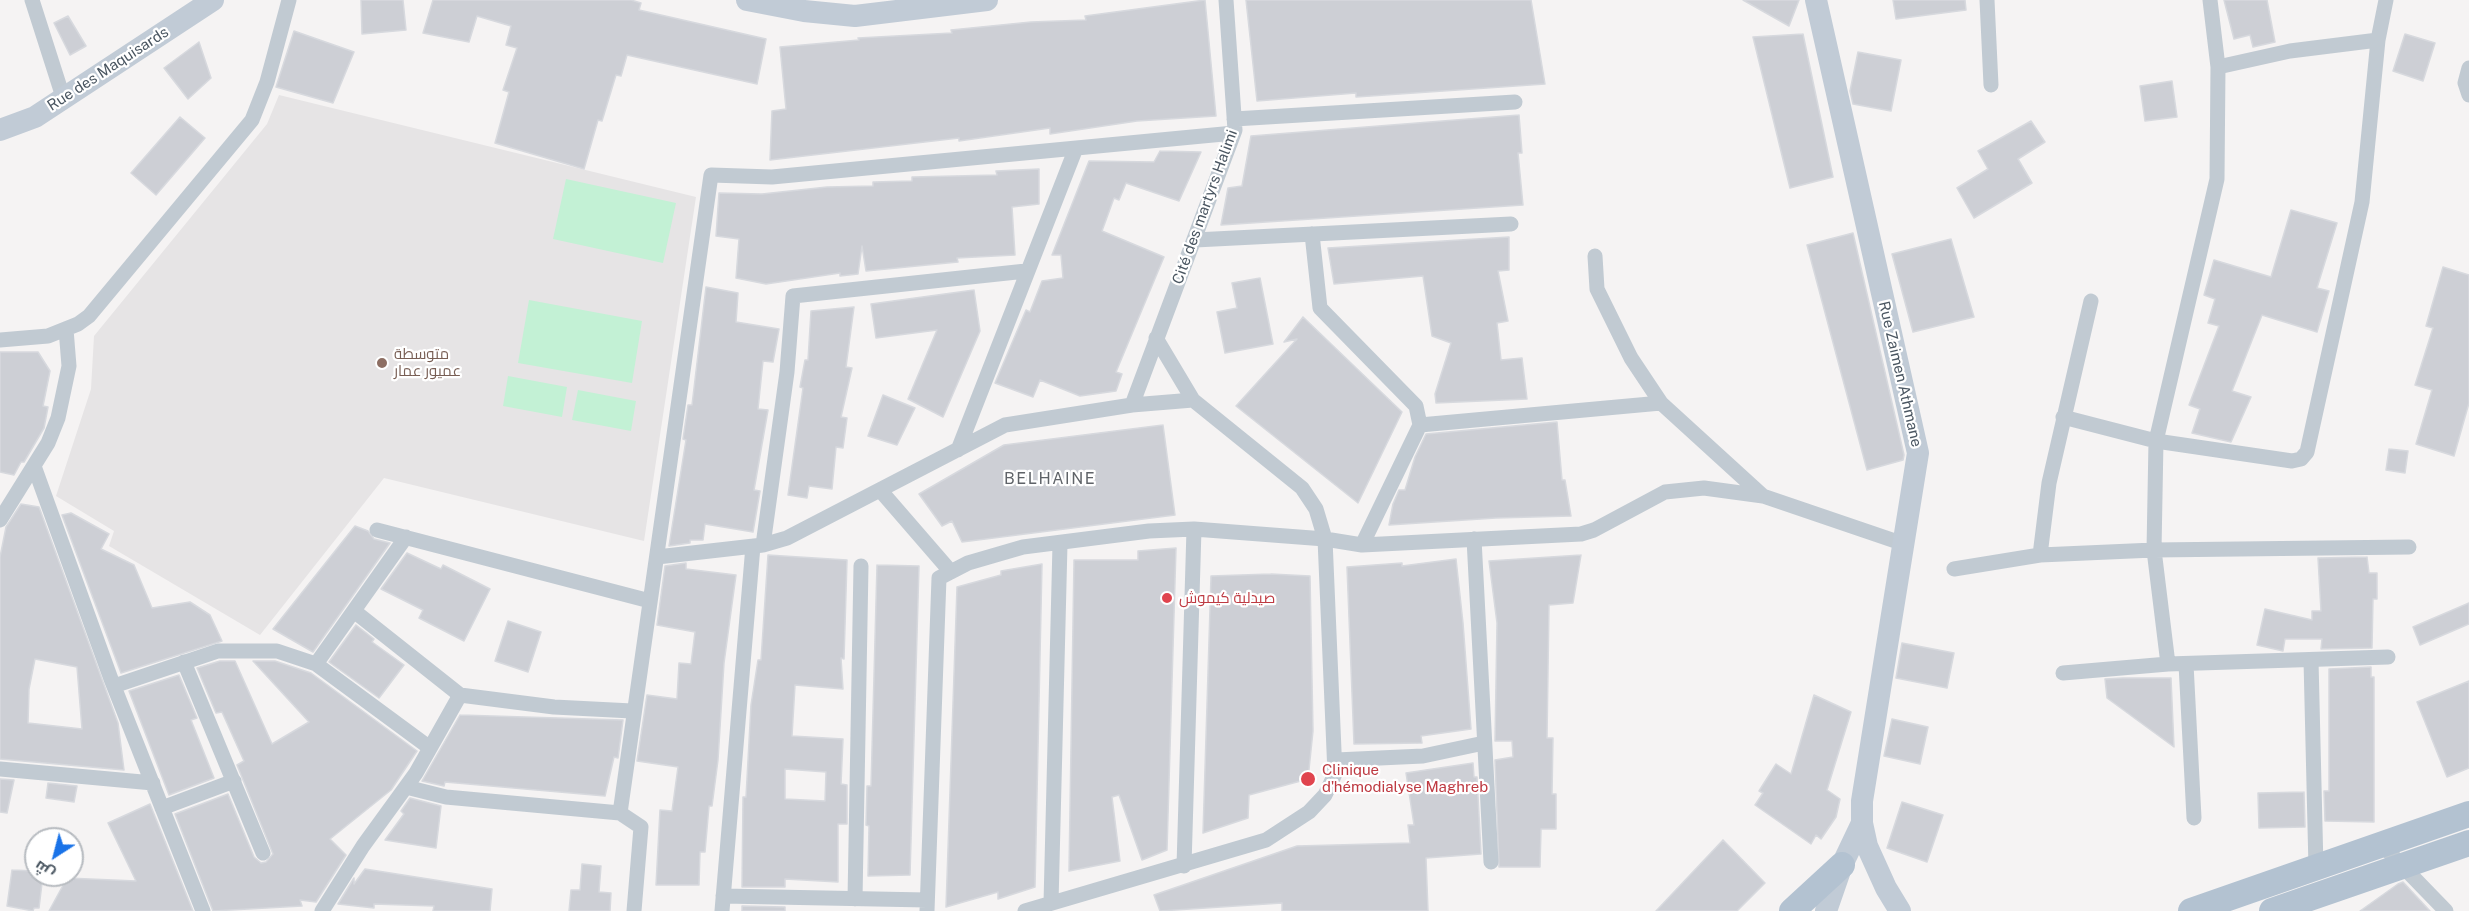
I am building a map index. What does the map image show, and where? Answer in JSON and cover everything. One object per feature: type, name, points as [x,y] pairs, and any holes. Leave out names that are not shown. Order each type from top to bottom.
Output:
[{"type":"main road","name":"Rue des Maquisards","points":[[0,130],[35,117],[213,0]]},
{"type":"main road","points":[[747,0],[804,11],[855,16],[987,0]]},
{"type":"main road","name":"Rue Zaimen Athmane","points":[[1816,0],[1918,453],[1862,801],[1862,824]]},
{"type":"main road","points":[[2191,911],[2469,814]]},
{"type":"main road","points":[[1826,911],[1842,865],[1862,824]]},
{"type":"main road","points":[[1862,824],[1875,867],[1900,911]]},
{"type":"main road","points":[[2280,910],[2469,843]]},
{"type":"main road","points":[[1792,911],[1842,865]]},
{"type":"street","points":[[32,0],[63,97]]},
{"type":"street","points":[[0,340],[48,336],[89,316],[252,120],[267,82],[289,0]]},
{"type":"street","name":"Cité des martyrs Halimi","points":[[1132,405],[1195,240],[1234,126],[1226,0]]},
{"type":"street","points":[[1987,0],[1991,86]]},
{"type":"street","points":[[2168,664],[2154,550],[2156,441],[2217,180],[2218,67],[2211,0]]},
{"type":"street","points":[[2063,417],[2156,441],[2292,461],[2301,459],[2307,452],[2362,202],[2378,40],[2386,0]]},
{"type":"street","points":[[2218,67],[2290,51],[2378,40]]},
{"type":"street","points":[[2469,68],[2465,88],[2469,95]]},
{"type":"street","points":[[620,813],[632,711],[657,557],[711,175],[772,177],[1076,148],[1234,126],[1515,102]]},
{"type":"street","points":[[958,450],[1026,271],[1076,148]]},
{"type":"street","points":[[1195,240],[1511,224]]},
{"type":"street","points":[[1312,234],[1320,308],[1416,406],[1420,425],[1362,545]]},
{"type":"street","points":[[1595,256],[1597,289],[1631,358],[1661,403],[1763,496]]},
{"type":"street","points":[[1026,271],[793,296],[787,372],[758,546],[722,904],[855,899],[927,906],[939,578],[968,563],[1023,547],[1149,531],[1194,529],[1325,539],[1362,545],[1581,534],[1594,530],[1665,492],[1704,488],[1763,496],[1904,544]]},
{"type":"street","points":[[2040,555],[2046,504],[2063,417],[2091,301]]},
{"type":"street","points":[[0,520],[34,466],[58,418],[69,366],[66,329]]},
{"type":"street","points":[[1025,911],[1266,840],[1291,826],[1325,795],[1335,774],[1325,539],[1316,509],[1302,488],[1193,400],[1156,338]]},
{"type":"street","points":[[657,557],[758,546],[787,538],[1005,425],[1132,405],[1193,400]]},
{"type":"street","points":[[1420,425],[1661,403]]},
{"type":"street","points":[[34,466],[114,686],[203,911]]},
{"type":"street","points":[[880,490],[951,572]]},
{"type":"street","points":[[1184,866],[1194,529]]},
{"type":"street","points":[[377,530],[650,601]]},
{"type":"street","points":[[316,664],[406,537]]},
{"type":"street","points":[[1474,539],[1491,862]]},
{"type":"street","points":[[1051,903],[1060,544]]},
{"type":"street","points":[[1954,570],[2040,555],[2154,550],[2409,547]]},
{"type":"street","points":[[855,899],[861,566]]},
{"type":"street","points":[[354,610],[460,695],[554,707],[632,711]]},
{"type":"street","points":[[114,686],[218,651],[261,649],[292,654],[316,664],[430,748]]},
{"type":"street","points":[[2063,673],[2168,664],[2388,657]]},
{"type":"street","points":[[2311,660],[2316,868]]},
{"type":"street","points":[[184,662],[263,853]]},
{"type":"street","points":[[2186,664],[2194,818]]},
{"type":"street","points":[[322,911],[363,846],[406,786],[460,695]]},
{"type":"street","points":[[1335,760],[1424,756],[1484,742]]},
{"type":"street","points":[[0,770],[153,783]]},
{"type":"street","points":[[162,808],[234,781]]},
{"type":"street","points":[[406,786],[446,797],[620,813],[640,827],[634,911]]},
{"type":"street","points":[[2382,845],[2446,911]]},
{"type":"shaded area","name":"متوسطة عميور عمار","points":[[279,95],[696,197],[644,541],[384,478],[260,635],[109,546],[114,531],[56,496],[91,389],[94,336],[267,124]]},
{"type":"green space","points":[[566,179],[676,203],[663,263],[553,239]]},
{"type":"green space","points":[[529,300],[642,321],[632,383],[518,363]]},
{"type":"green space","points":[[508,376],[567,387],[562,417],[503,406]]},
{"type":"green space","points":[[578,390],[636,401],[631,431],[572,420]]},
{"type":"building","points":[[361,0],[403,0],[406,30],[362,34]]},
{"type":"building","points":[[433,0],[631,0],[641,3],[639,10],[766,39],[757,84],[627,55],[621,76],[616,75],[602,121],[598,120],[584,169],[495,143],[509,92],[503,90],[517,48],[506,45],[511,26],[477,16],[469,42],[423,33]]},
{"type":"building","points":[[1205,0],[1216,116],[1137,121],[1050,134],[1050,128],[959,141],[959,138],[770,160],[772,111],[786,109],[780,47],[859,40],[858,38],[952,33],[951,30],[1031,22],[1086,20],[1085,16]]},
{"type":"building","points":[[1246,0],[1531,0],[1545,84],[1356,97],[1356,93],[1257,101]]},
{"type":"building","points":[[1743,0],[1799,0],[1789,26]]},
{"type":"building","points":[[1893,0],[1965,0],[1966,10],[1896,19]]},
{"type":"building","points":[[2224,0],[2267,0],[2275,42],[2253,47],[2250,35],[2234,39]]},
{"type":"building","points":[[68,16],[86,46],[70,55],[54,23]]},
{"type":"building","points":[[294,31],[354,52],[333,103],[276,87]]},
{"type":"building","points":[[1803,34],[1833,177],[1790,188],[1753,37]]},
{"type":"building","points":[[2405,34],[2435,43],[2423,81],[2393,71]]},
{"type":"building","points":[[199,42],[211,78],[188,99],[164,68]]},
{"type":"building","points":[[1858,52],[1901,60],[1891,111],[1853,104],[1850,91]]},
{"type":"building","points":[[2172,81],[2177,117],[2145,121],[2140,86]]},
{"type":"building","points":[[1519,115],[1522,153],[1518,153],[1523,205],[1221,225],[1228,188],[1242,186],[1251,136]]},
{"type":"building","points":[[180,117],[205,138],[156,195],[131,173]]},
{"type":"building","points":[[2031,121],[2045,142],[2018,159],[2032,183],[1974,218],[1957,188],[1988,169],[1978,151]]},
{"type":"building","points":[[1160,151],[1201,152],[1179,201],[1126,183],[1119,200],[1114,198],[1102,231],[1164,257],[1116,372],[1122,374],[1116,391],[1080,396],[1040,380],[1033,397],[995,383],[1026,310],[1030,312],[1042,281],[1063,278],[1061,255],[1052,255],[1089,161],[1154,162]]},
{"type":"building","points":[[1039,169],[1039,204],[1012,207],[1015,255],[957,258],[958,262],[866,271],[862,246],[858,274],[840,276],[840,273],[766,284],[736,278],[739,239],[716,236],[719,193],[762,194],[827,187],[873,186],[873,182],[912,181],[912,177],[997,175],[996,171]]},
{"type":"building","points":[[2291,210],[2337,223],[2317,288],[2329,291],[2317,332],[2262,315],[2232,391],[2251,397],[2231,442],[2192,433],[2200,409],[2189,405],[2219,326],[2208,323],[2215,299],[2204,295],[2214,260],[2271,277]]},
{"type":"building","points":[[1853,233],[1904,455],[1903,460],[1867,470],[1807,245]]},
{"type":"building","points":[[1509,237],[1509,270],[1498,271],[1508,321],[1497,323],[1501,360],[1522,358],[1527,399],[1436,403],[1435,394],[1451,343],[1432,336],[1423,276],[1334,284],[1328,248]]},
{"type":"building","points":[[1951,239],[1974,317],[1913,332],[1892,254]]},
{"type":"building","points":[[2443,267],[2469,275],[2469,403],[2454,456],[2416,444],[2432,390],[2415,385],[2433,328],[2426,326]]},
{"type":"building","points":[[1260,278],[1273,344],[1225,353],[1217,312],[1237,308],[1232,283]]},
{"type":"building","points":[[706,287],[738,293],[736,322],[779,329],[773,362],[763,361],[758,409],[768,410],[754,490],[760,491],[753,532],[705,524],[703,540],[690,540],[690,543],[669,546],[686,440],[683,439],[688,405],[692,405]]},
{"type":"building","points":[[974,290],[980,331],[943,417],[908,399],[937,330],[876,338],[871,304]]},
{"type":"building","points":[[854,307],[846,367],[852,368],[841,417],[847,418],[843,448],[836,447],[832,489],[809,486],[807,498],[788,495],[803,388],[800,387],[805,360],[808,360],[811,311]]},
{"type":"building","points":[[1303,317],[1402,412],[1358,503],[1236,406],[1297,339],[1284,342]]},
{"type":"building","points":[[0,352],[38,352],[50,371],[43,406],[48,407],[44,428],[14,475],[0,472]]},
{"type":"building","points":[[883,395],[915,408],[897,445],[868,436]]},
{"type":"building","points":[[1557,422],[1562,480],[1565,480],[1571,516],[1389,525],[1393,504],[1399,490],[1405,490],[1415,457],[1426,434]]},
{"type":"building","points":[[1163,425],[1175,515],[962,542],[952,521],[942,526],[919,494],[1004,445]]},
{"type":"building","points":[[2389,449],[2408,451],[2405,473],[2386,470]]},
{"type":"building","points":[[21,504],[39,507],[118,723],[124,770],[0,759],[0,557],[6,527]],"holes":[[[35,659],[77,667],[82,729],[28,723],[29,689]]]},
{"type":"building","points":[[71,513],[109,534],[101,549],[134,565],[152,608],[190,602],[210,615],[222,641],[121,673],[62,515]]},
{"type":"building","points":[[355,526],[368,531],[374,539],[390,543],[313,652],[273,629]]},
{"type":"building","points":[[1176,548],[1167,850],[1142,860],[1119,795],[1112,797],[1120,861],[1069,871],[1074,560],[1138,560],[1138,551]]},
{"type":"building","points":[[407,553],[441,569],[443,565],[490,589],[464,641],[419,618],[423,610],[381,589]]},
{"type":"building","points":[[768,555],[847,560],[844,659],[841,658],[843,689],[795,685],[792,736],[843,739],[841,784],[847,785],[847,824],[838,824],[838,882],[785,879],[785,887],[742,887],[743,797],[746,797],[751,705],[758,660],[761,660]],"holes":[[[785,769],[826,772],[825,801],[785,799]]]},
{"type":"building","points":[[1581,555],[1573,603],[1549,605],[1547,738],[1553,738],[1552,794],[1556,794],[1556,829],[1541,829],[1540,867],[1499,867],[1495,760],[1513,757],[1512,741],[1495,741],[1497,623],[1489,561]]},
{"type":"building","points":[[2367,557],[2369,573],[2377,573],[2377,599],[2373,599],[2372,648],[2321,649],[2322,639],[2285,639],[2283,651],[2257,645],[2265,609],[2312,620],[2312,611],[2321,611],[2318,558]]},
{"type":"building","points":[[1456,559],[1471,729],[1421,736],[1422,743],[1354,744],[1347,567],[1402,563],[1402,566]]},
{"type":"building","points":[[686,563],[686,569],[736,575],[724,663],[718,760],[712,806],[709,806],[705,852],[700,852],[699,885],[656,885],[660,810],[672,811],[678,767],[637,761],[647,695],[677,699],[679,663],[691,664],[695,632],[657,625],[665,566]]},
{"type":"building","points":[[1042,564],[1035,887],[998,899],[998,892],[946,907],[957,587],[1001,575],[1001,571]]},
{"type":"building","points":[[877,565],[919,566],[910,875],[868,876],[867,786],[871,786]]},
{"type":"building","points":[[1271,574],[1310,576],[1313,731],[1308,779],[1249,795],[1248,818],[1203,833],[1211,576]]},
{"type":"building","points":[[2469,603],[2469,624],[2420,645],[2413,627]]},
{"type":"building","points":[[508,621],[541,632],[528,672],[495,661]]},
{"type":"building","points":[[356,625],[374,639],[372,642],[404,665],[379,698],[329,662]]},
{"type":"building","points":[[1902,643],[1954,653],[1947,688],[1896,678]]},
{"type":"building","points":[[220,661],[235,661],[272,744],[309,722],[253,661],[275,661],[311,673],[417,751],[391,790],[330,839],[346,855],[316,902],[300,900],[302,906],[213,911],[175,814],[228,794],[254,857],[261,863],[266,862],[273,854],[237,765],[244,761],[222,712],[216,713],[197,668]]},
{"type":"building","points":[[2371,667],[2371,677],[2374,677],[2374,822],[2325,821],[2324,791],[2329,791],[2329,669]]},
{"type":"building","points":[[179,675],[197,718],[191,720],[214,778],[169,795],[129,691]]},
{"type":"building","points":[[2171,678],[2174,747],[2107,698],[2105,679]]},
{"type":"building","points":[[2469,681],[2469,768],[2447,777],[2417,702]]},
{"type":"building","points":[[1814,695],[1851,712],[1827,790],[1840,799],[1836,817],[1821,839],[1816,835],[1811,844],[1755,805],[1763,793],[1759,791],[1776,764],[1791,774]]},
{"type":"building","points":[[460,715],[623,720],[618,758],[614,757],[605,796],[445,782],[444,786],[422,781]]},
{"type":"building","points":[[1892,719],[1928,727],[1920,764],[1884,756]]},
{"type":"building","points":[[1473,763],[1474,777],[1477,777],[1481,854],[1426,858],[1428,911],[1282,911],[1282,903],[1160,911],[1154,895],[1297,846],[1410,843],[1408,825],[1414,825],[1406,773]]},
{"type":"building","points":[[0,779],[14,780],[7,813],[0,812]]},
{"type":"building","points":[[48,783],[77,786],[74,802],[46,798]]},
{"type":"building","points":[[2304,792],[2305,827],[2259,828],[2258,793]]},
{"type":"building","points":[[410,798],[441,806],[436,848],[385,840],[404,814],[401,811]]},
{"type":"building","points":[[1902,802],[1943,815],[1927,862],[1887,848]]},
{"type":"building","points":[[150,804],[193,911],[49,911],[62,887],[84,887],[84,879],[136,881],[108,823]]},
{"type":"building","points":[[1723,840],[1765,883],[1737,911],[1656,911]]},
{"type":"building","points":[[582,864],[601,866],[599,892],[611,893],[610,911],[569,911],[571,890],[580,890]]},
{"type":"building","points":[[365,869],[492,889],[490,911],[433,911],[434,906],[374,904],[374,908],[338,904],[354,878],[354,884]]},
{"type":"building","points":[[12,870],[24,870],[24,887],[42,887],[39,908],[34,908],[33,911],[7,906]]},
{"type":"building","points":[[2403,882],[2430,911],[2360,911],[2398,884]]},
{"type":"building","points":[[742,906],[785,907],[785,911],[742,911]]},
{"type":"place","name":"متوسطة عميور عمار","points":[[382,363]]},
{"type":"place","name":"صيدلية كيموش","points":[[1167,598]]},
{"type":"place","name":"Clinique d'hémodialyse Maghreb","points":[[1308,779]]},
{"type":"district","name":"BELHAINE","points":[[1050,479]]}]
